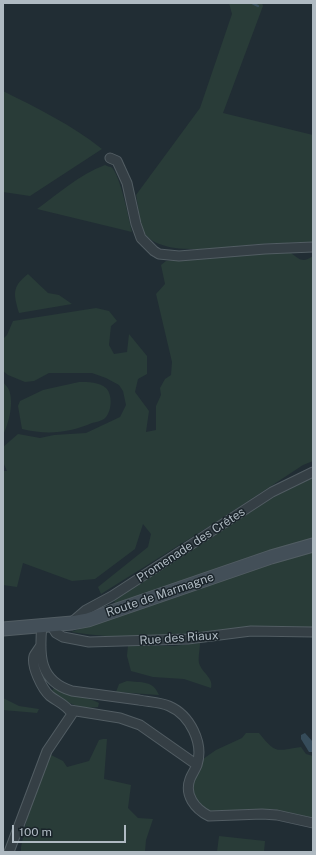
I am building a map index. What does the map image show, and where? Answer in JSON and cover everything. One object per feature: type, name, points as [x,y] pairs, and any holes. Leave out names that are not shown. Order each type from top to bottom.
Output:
[{"type":"street","points":[[110,158],[117,161],[128,183],[136,224],[141,238],[159,254],[179,256],[265,249],[313,247]]},
{"type":"street","name":"Promenade des Crêtes","points":[[72,623],[86,610],[112,596],[272,492],[313,472]]},
{"type":"street","name":"Route de Marmagne","points":[[3,629],[72,623],[88,620],[270,557],[313,545]]},
{"type":"street","points":[[47,625],[41,645],[34,657],[35,670],[41,685],[49,695],[70,710],[120,718],[140,725],[197,765]]},
{"type":"street","name":"Rue des Riaux","points":[[47,625],[63,637],[89,642],[170,640],[251,632],[313,632]]},
{"type":"street","points":[[41,645],[42,658],[46,673],[62,688],[72,691],[169,706],[187,720],[196,736],[199,751],[197,765],[190,779],[188,788],[189,795],[193,803],[203,813],[209,816],[262,814],[276,815],[313,823]]},
{"type":"street","points":[[9,852],[39,775],[43,759],[72,714],[70,710]]},
{"type":"green space","points":[[229,3],[262,3],[263,6],[223,113],[313,135],[313,242],[257,244],[193,249],[164,246],[153,241],[144,233],[140,221],[136,195],[200,108],[232,14]]},
{"type":"green space","points":[[3,91],[41,110],[91,140],[102,149],[30,196],[3,192]]},
{"type":"green space","points":[[105,165],[111,167],[118,178],[132,232],[37,209],[78,179]]},
{"type":"green space","points":[[291,253],[302,260],[313,256],[313,461],[303,465],[224,517],[101,594],[98,587],[148,547],[151,534],[143,524],[135,549],[95,579],[72,581],[23,563],[17,587],[3,585],[3,471],[7,471],[3,462],[3,447],[18,434],[40,438],[54,435],[86,433],[120,417],[126,405],[123,391],[119,385],[92,373],[49,373],[34,381],[25,382],[8,375],[3,371],[3,339],[7,335],[13,321],[96,308],[109,311],[117,321],[111,326],[109,345],[114,354],[127,352],[129,334],[147,356],[147,374],[138,379],[135,392],[149,411],[146,432],[156,430],[156,406],[161,395],[160,388],[165,379],[171,375],[172,362],[156,294],[165,284],[161,265],[166,261],[256,254]]},
{"type":"green space","points":[[28,274],[48,293],[59,295],[72,304],[19,313],[15,296],[16,287]]},
{"type":"green space","points":[[3,382],[9,390],[11,407],[9,419],[3,435]]},
{"type":"green space","points":[[79,382],[97,383],[106,388],[110,395],[111,404],[109,413],[104,419],[75,429],[58,432],[40,432],[22,429],[18,406],[20,401],[43,390]]},
{"type":"green space","points":[[313,478],[313,539],[256,555],[115,605],[114,599],[274,497]]},
{"type":"green space","points":[[313,552],[313,628],[255,628],[192,636],[161,638],[122,637],[71,632],[123,613],[299,555]]},
{"type":"green space","points":[[200,643],[199,663],[200,667],[211,681],[211,688],[184,679],[153,677],[131,671],[127,656],[128,645],[174,646]]},
{"type":"green space","points":[[127,681],[146,683],[154,687],[159,695],[116,692],[119,684]]},
{"type":"green space","points":[[54,688],[65,693],[94,700],[99,703],[98,707],[91,708],[74,705],[52,691]]},
{"type":"green space","points":[[3,698],[19,706],[39,709],[37,713],[3,710]]},
{"type":"green space","points":[[246,733],[259,733],[273,748],[281,750],[301,747],[306,754],[313,756],[313,818],[273,809],[240,810],[218,813],[211,812],[199,805],[192,789],[203,759],[216,750],[242,738]]},
{"type":"green space","points":[[107,739],[104,779],[131,785],[128,808],[138,818],[153,819],[146,840],[145,852],[21,852],[27,818],[49,754],[63,761],[67,767],[89,761],[99,740]]},
{"type":"green space","points":[[219,836],[265,841],[264,852],[217,852]]},
{"type":"water","points":[[305,733],[313,742],[313,752],[309,752],[301,739],[301,735]]},
{"type":"waterway","points":[[252,3],[258,6]]}]
